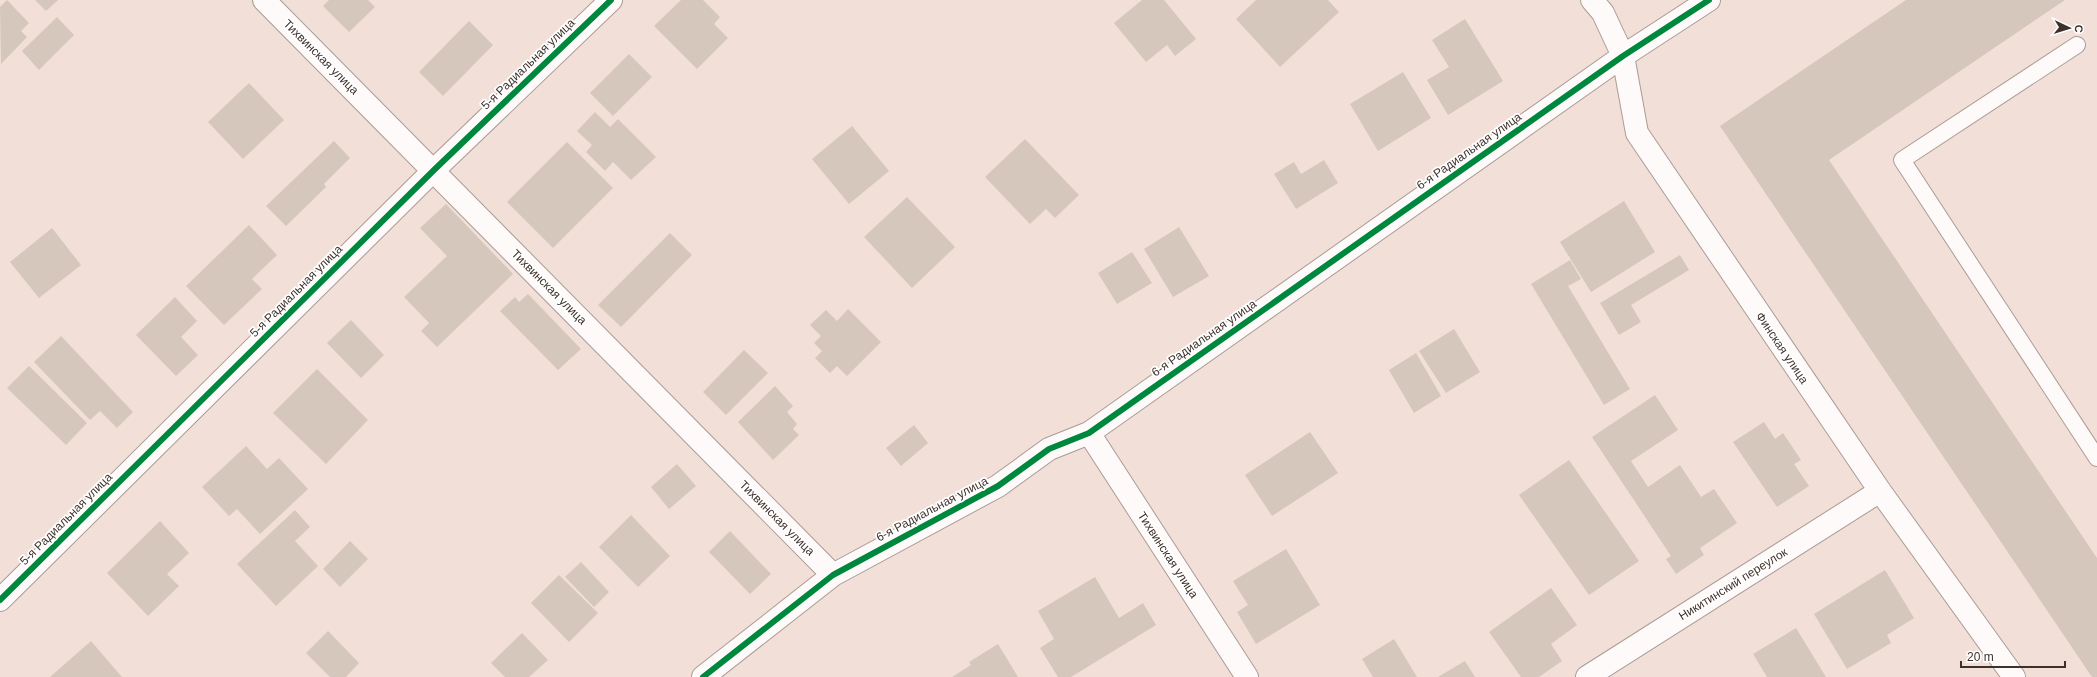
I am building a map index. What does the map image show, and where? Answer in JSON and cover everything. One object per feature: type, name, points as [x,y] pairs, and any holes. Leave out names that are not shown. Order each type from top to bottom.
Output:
[{"type":"street","name":"Тихвинская улица","points":[[264,0],[434,170],[833,575]]},
{"type":"street","name":"5-я Радиальная улица","points":[[0,600],[434,170],[611,0]]},
{"type":"street","name":"Финская улица","points":[[1592,0],[1604,13],[1623,56],[1637,133],[1880,491],[2014,677]]},
{"type":"street","name":"6-я Радиальная улица","points":[[703,677],[833,575],[998,486],[1049,449],[1089,433],[1623,56],[1710,0]]},
{"type":"street","name":"Тихвинская улица","points":[[1089,433],[1247,677]]},
{"type":"street","name":"Никитинский переулок","points":[[1587,677],[1880,491]]},
{"type":"lane","points":[[2076,45],[1902,160],[2097,458]]},
{"type":"building","points":[[7,0],[29,23],[21,31],[27,37],[1,64],[0,7]]},
{"type":"building","points":[[35,0],[58,0],[46,11]]},
{"type":"building","points":[[329,0],[368,0],[375,7],[349,32],[323,6]]},
{"type":"building","points":[[681,0],[703,0],[720,17],[714,24],[728,38],[697,69],[654,26]]},
{"type":"building","points":[[1142,0],[1164,0],[1196,39],[1175,56],[1167,45],[1146,62],[1114,23]]},
{"type":"building","points":[[1256,0],[1328,0],[1339,12],[1280,67],[1236,19]]},
{"type":"building","points":[[1906,0],[2065,0],[1829,160],[2097,558],[2097,677],[2092,677],[1720,126]]},
{"type":"building","points":[[57,17],[74,35],[39,70],[22,51]]},
{"type":"building","points":[[1465,19],[1503,81],[1448,115],[1427,80],[1449,67],[1432,40]]},
{"type":"building","points":[[469,21],[493,45],[443,96],[419,72]]},
{"type":"building","points":[[629,54],[652,77],[613,116],[590,93]]},
{"type":"building","points":[[1403,72],[1431,118],[1378,151],[1350,104]]},
{"type":"building","points":[[249,83],[284,120],[243,159],[208,122]]},
{"type":"building","points":[[595,112],[610,127],[618,119],[656,157],[631,180],[613,162],[605,171],[586,152],[592,145],[577,131]]},
{"type":"building","points":[[852,126],[889,171],[849,204],[812,159]]},
{"type":"building","points":[[1025,139],[1079,195],[1055,218],[1046,209],[1030,224],[985,177]]},
{"type":"building","points":[[334,141],[350,158],[324,184],[326,187],[286,226],[266,206]]},
{"type":"building","points":[[567,142],[613,188],[553,248],[507,202]]},
{"type":"building","points":[[1324,160],[1338,183],[1296,209],[1274,174],[1294,162],[1301,174]]},
{"type":"building","points":[[907,197],[955,247],[912,288],[864,237]]},
{"type":"building","points":[[1624,201],[1655,252],[1591,292],[1560,242]]},
{"type":"building","points":[[446,204],[513,274],[437,347],[421,331],[429,323],[404,297],[447,256],[420,228]]},
{"type":"building","points":[[249,225],[277,255],[252,279],[262,289],[224,325],[186,286]]},
{"type":"building","points":[[1179,227],[1209,276],[1173,297],[1144,249]]},
{"type":"building","points":[[52,228],[81,265],[39,298],[10,262]]},
{"type":"building","points":[[670,233],[692,255],[621,327],[598,305]]},
{"type":"building","points":[[1132,252],[1152,283],[1117,304],[1098,273]]},
{"type":"building","points":[[1680,255],[1689,270],[1631,305],[1641,322],[1619,335],[1600,303]]},
{"type":"building","points":[[1570,260],[1581,279],[1568,286],[1630,389],[1604,405],[1531,284]]},
{"type":"building","points":[[528,294],[581,349],[558,370],[500,311],[515,297],[519,302]]},
{"type":"building","points":[[175,297],[197,321],[181,337],[198,355],[176,376],[136,335]]},
{"type":"building","points":[[848,309],[881,342],[847,376],[837,366],[830,373],[815,358],[822,351],[814,343],[821,336],[810,325],[826,310],[837,321]]},
{"type":"building","points":[[351,320],[384,355],[361,378],[327,343]]},
{"type":"building","points":[[1454,329],[1480,372],[1446,393],[1419,351]]},
{"type":"building","points":[[61,336],[133,412],[117,428],[100,411],[90,420],[34,362]]},
{"type":"building","points":[[744,350],[768,373],[726,415],[703,392]]},
{"type":"building","points":[[1416,353],[1441,396],[1414,413],[1389,370]]},
{"type":"building","points":[[29,366],[87,423],[66,445],[7,388]]},
{"type":"building","points":[[317,369],[368,420],[326,464],[273,413]]},
{"type":"building","points":[[775,386],[793,406],[787,412],[797,424],[793,429],[799,435],[773,460],[738,422]]},
{"type":"building","points":[[1655,395],[1678,430],[1631,461],[1648,487],[1680,465],[1701,497],[1714,489],[1737,523],[1700,548],[1704,555],[1676,574],[1666,559],[1671,556],[1592,437]]},
{"type":"building","points":[[1764,422],[1775,439],[1783,433],[1801,460],[1794,464],[1809,486],[1777,507],[1733,442]]},
{"type":"building","points":[[914,425],[928,443],[901,466],[886,448]]},
{"type":"building","points":[[1310,432],[1338,473],[1272,516],[1245,475]]},
{"type":"building","points":[[246,446],[267,469],[279,458],[308,489],[260,534],[237,509],[229,516],[202,487]]},
{"type":"building","points":[[1569,460],[1639,561],[1589,595],[1519,495]]},
{"type":"building","points":[[677,464],[696,486],[669,509],[651,487]]},
{"type":"building","points":[[295,510],[310,527],[295,541],[318,566],[276,606],[237,564]]},
{"type":"building","points":[[631,515],[670,556],[638,587],[599,547]]},
{"type":"building","points":[[160,521],[189,553],[167,574],[179,586],[148,616],[107,573]]},
{"type":"building","points":[[730,531],[771,574],[750,594],[709,552]]},
{"type":"building","points":[[350,541],[368,559],[340,587],[323,569]]},
{"type":"building","points":[[1286,549],[1320,605],[1256,644],[1237,612],[1248,605],[1233,581]]},
{"type":"building","points":[[581,562],[609,592],[594,607],[565,577]]},
{"type":"building","points":[[1885,570],[1914,618],[1887,635],[1891,643],[1847,669],[1814,614]]},
{"type":"building","points":[[559,575],[598,613],[569,642],[531,603]]},
{"type":"building","points":[[1095,577],[1119,618],[1143,603],[1156,625],[1071,677],[1058,677],[1040,648],[1054,639],[1038,611]]},
{"type":"building","points":[[1551,588],[1577,625],[1551,644],[1562,661],[1539,677],[1521,677],[1489,632]]},
{"type":"building","points":[[1796,628],[1826,677],[1767,677],[1753,654]]},
{"type":"building","points":[[328,631],[359,663],[346,677],[330,677],[306,653]]},
{"type":"building","points":[[522,633],[548,660],[529,677],[505,677],[491,663]]},
{"type":"building","points":[[1394,639],[1417,677],[1373,677],[1362,659]]},
{"type":"building","points":[[91,641],[122,677],[50,677]]},
{"type":"building","points":[[998,644],[1018,677],[952,677],[971,665],[969,662]]},
{"type":"building","points":[[1465,661],[1475,677],[1438,677]]},
{"type":"cycle path","points":[[0,600],[434,170],[611,0]]},
{"type":"cycle path","points":[[703,677],[833,575],[998,486],[1049,449],[1089,433],[1623,56],[1709,0]]}]
